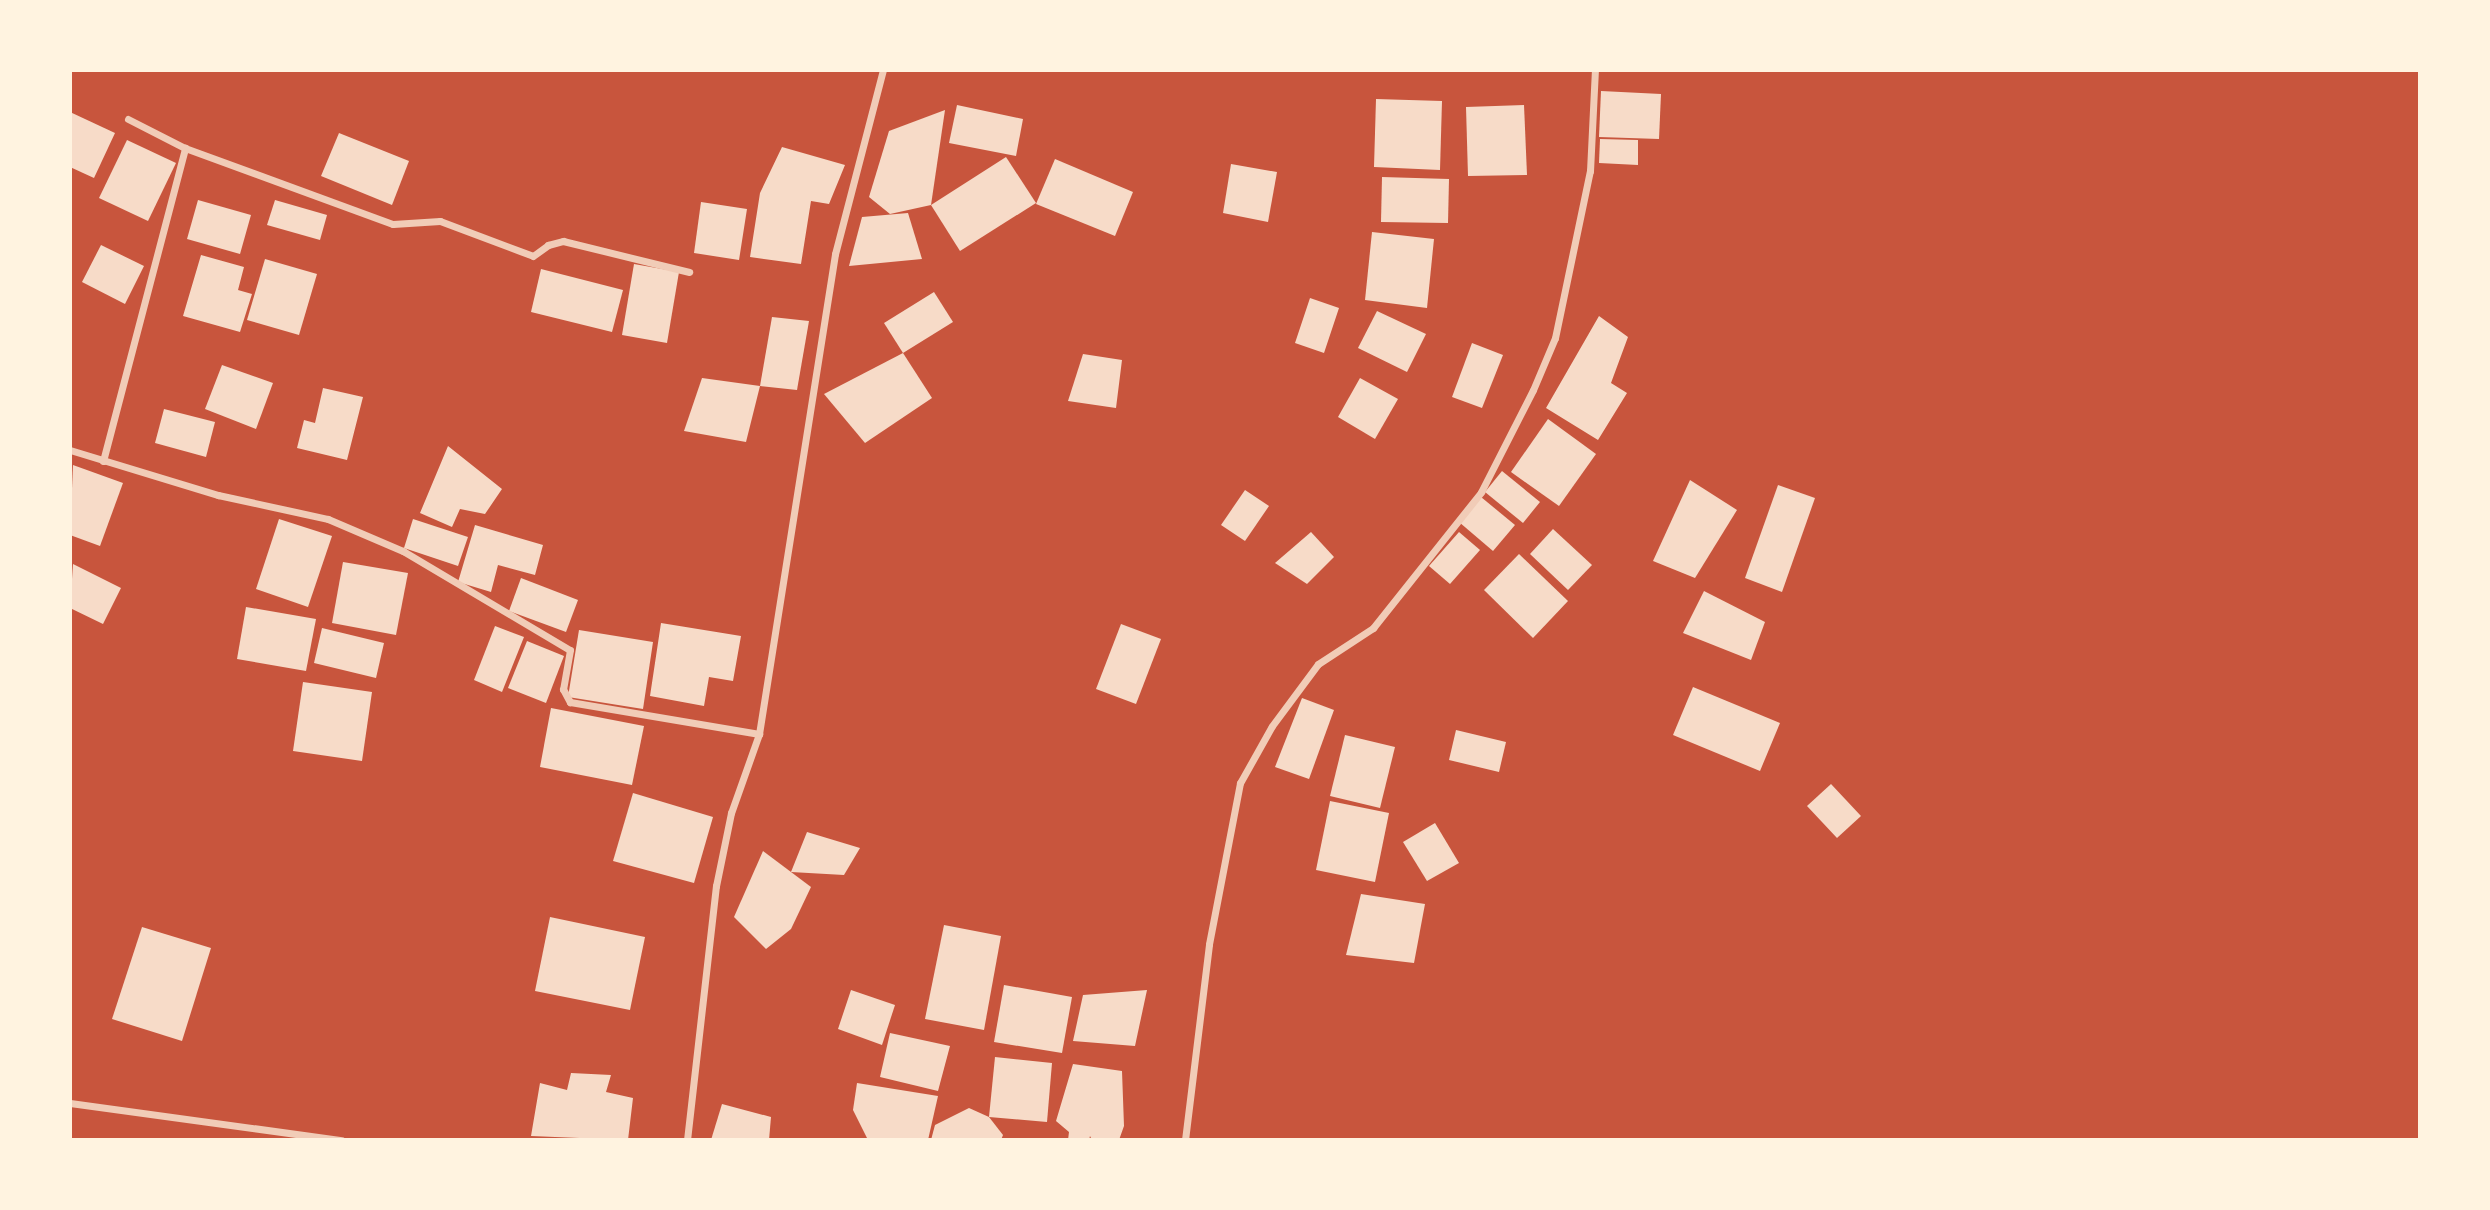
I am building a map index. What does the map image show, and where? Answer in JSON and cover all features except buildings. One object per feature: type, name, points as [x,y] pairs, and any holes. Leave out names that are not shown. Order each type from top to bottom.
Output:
[{"type":"street","points":[[687,1140],[716,887],[731,813],[759,734],[835,254],[883,70]]},
{"type":"street","points":[[1185,1140],[1209,944],[1240,783],[1272,726],[1318,664],[1373,628],[1481,492],[1533,390],[1555,338],[1586,196],[1595,70]]},
{"type":"street","points":[[128,119],[185,148],[393,224],[440,221],[533,256],[563,242],[689,272]]},
{"type":"street","points":[[103,461],[185,148]]},
{"type":"street","points":[[70,450],[218,495],[328,519],[403,551],[570,650],[563,690],[570,702],[759,734]]},
{"type":"street","points":[[70,1103],[341,1140]]}]
